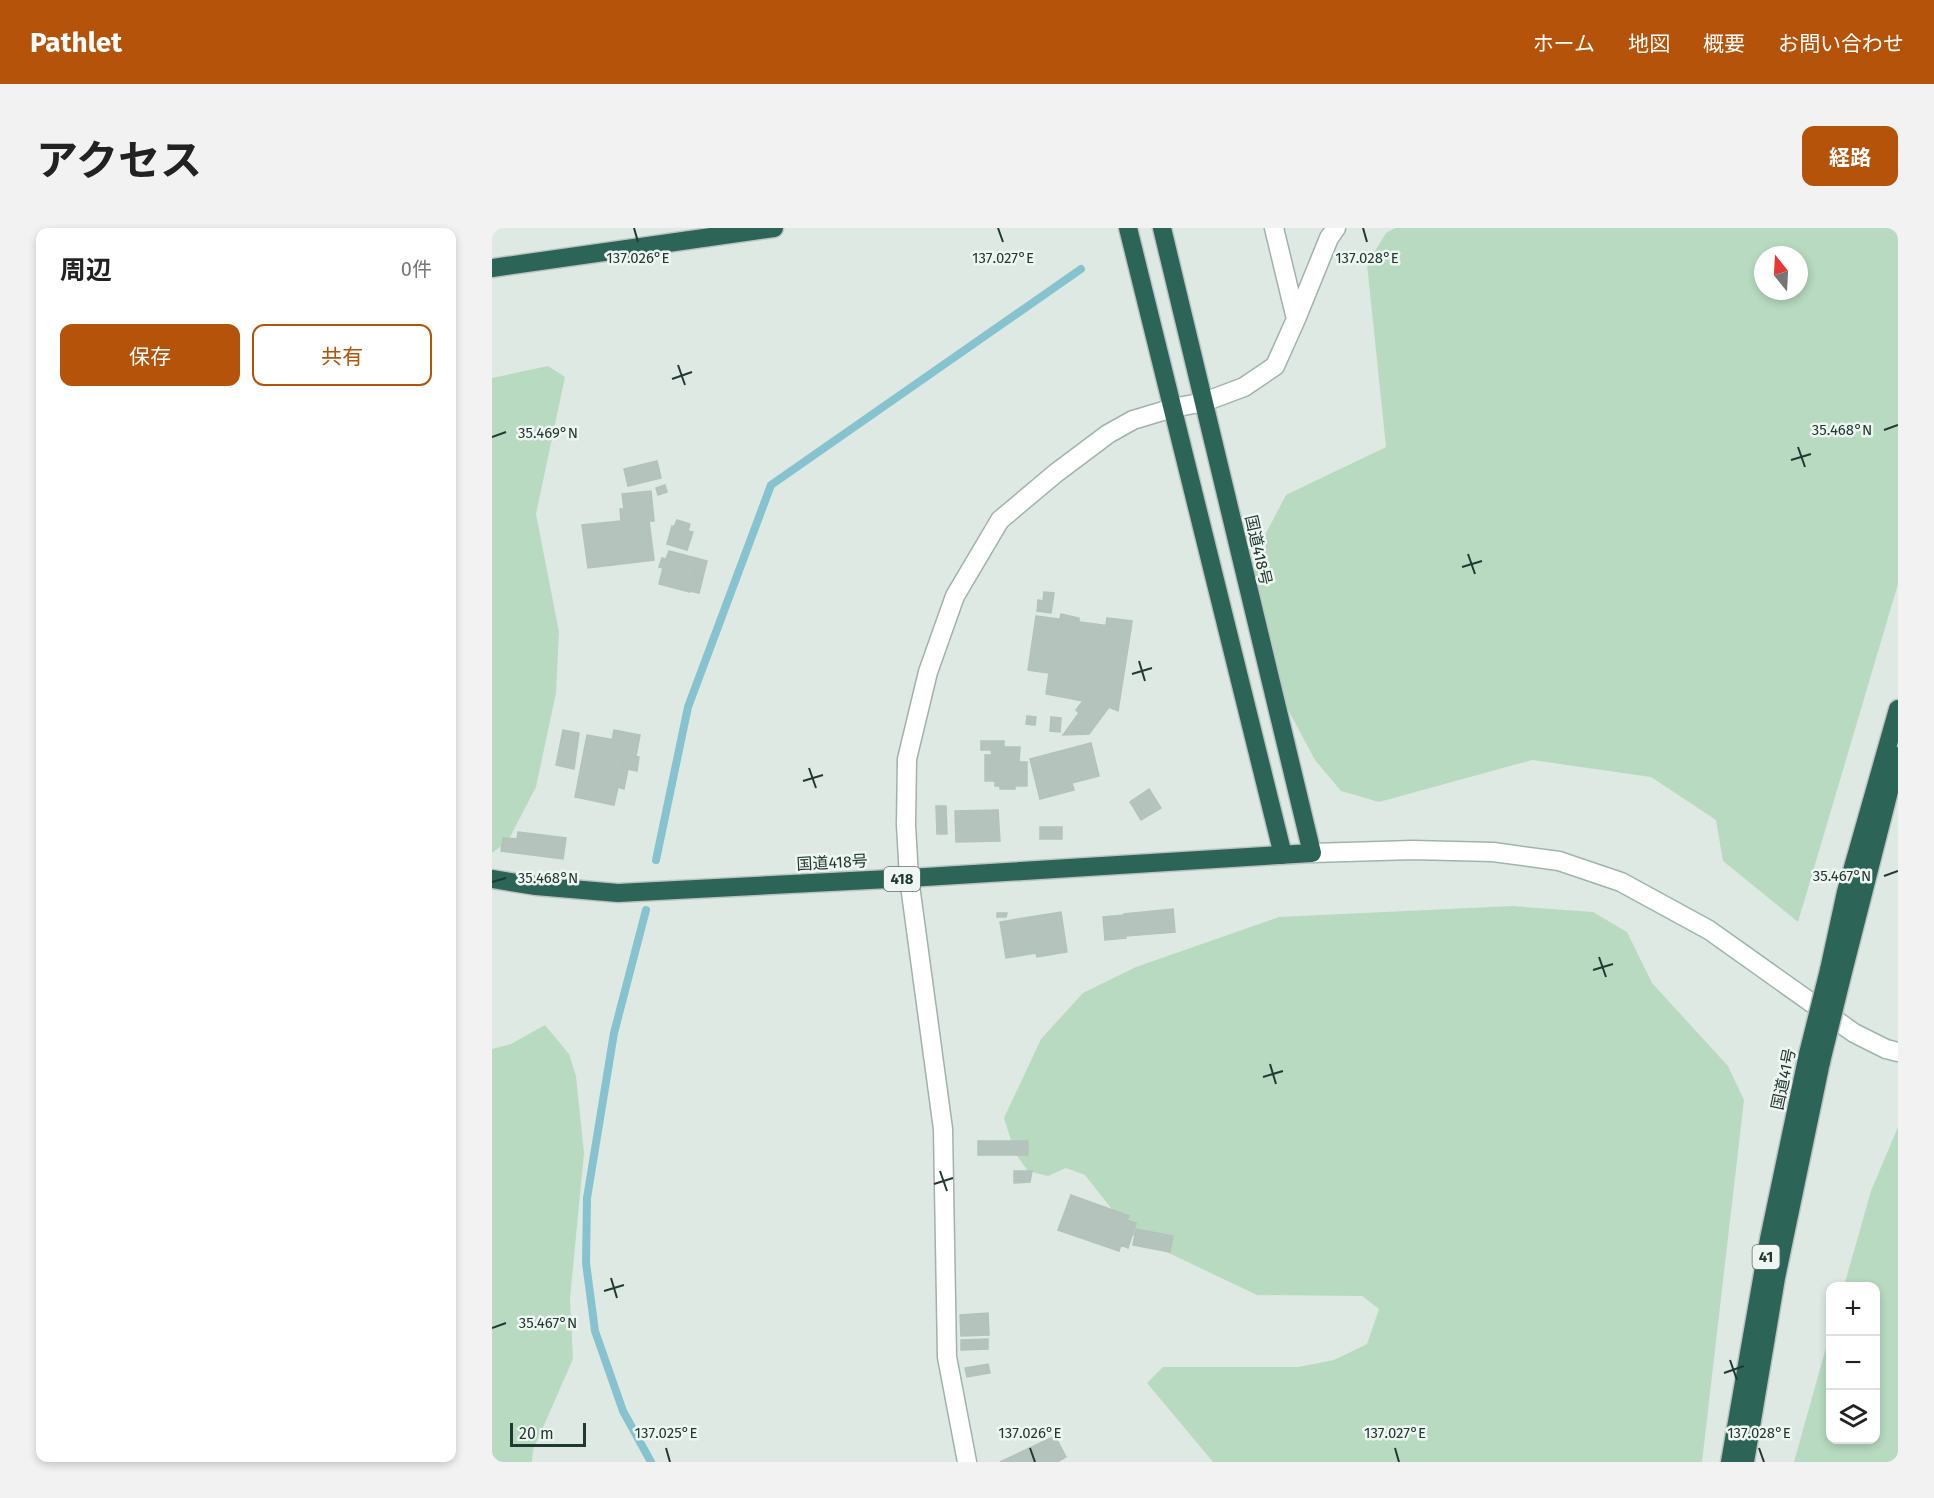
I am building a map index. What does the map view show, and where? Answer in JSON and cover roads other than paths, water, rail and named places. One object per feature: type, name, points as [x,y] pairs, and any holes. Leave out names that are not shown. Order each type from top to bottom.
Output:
[{"type":"highway","points":[[492,268],[774,228]]},
{"type":"highway","points":[[1128,228],[1283,855]]},
{"type":"highway","name":"国道418号","points":[[492,879],[536,886],[618,893],[1312,853],[1162,228]]},
{"type":"highway","name":"国道41号","points":[[1835,973],[1846,892],[1898,709]]},
{"type":"highway","name":"国道41号","points":[[1730,1462],[1769,1239],[1835,973],[1878,832],[1898,756]]},
{"type":"highway","name":"41","points":[[1878,832],[1898,783]]},
{"type":"highway","name":"国道41号","points":[[1745,1462],[1815,1058]]},
{"type":"street","points":[[1274,228],[1296,319]]},
{"type":"street","points":[[967,1462],[947,1357],[943,1130],[909,878],[906,825],[907,759],[928,672],[955,597],[1000,520],[1056,473],[1108,434],[1133,420],[1173,408],[1204,402],[1244,387],[1275,366],[1329,238],[1336,228]]},
{"type":"street","points":[[1312,853],[1413,850],[1493,852],[1559,861],[1622,882],[1709,930],[1854,1033],[1898,1052]]},
{"type":"waterway","points":[[656,860],[688,707],[771,485],[1081,269]]},
{"type":"waterway","points":[[646,910],[614,1033],[587,1198],[586,1263],[595,1331],[623,1411],[651,1462]]}]
